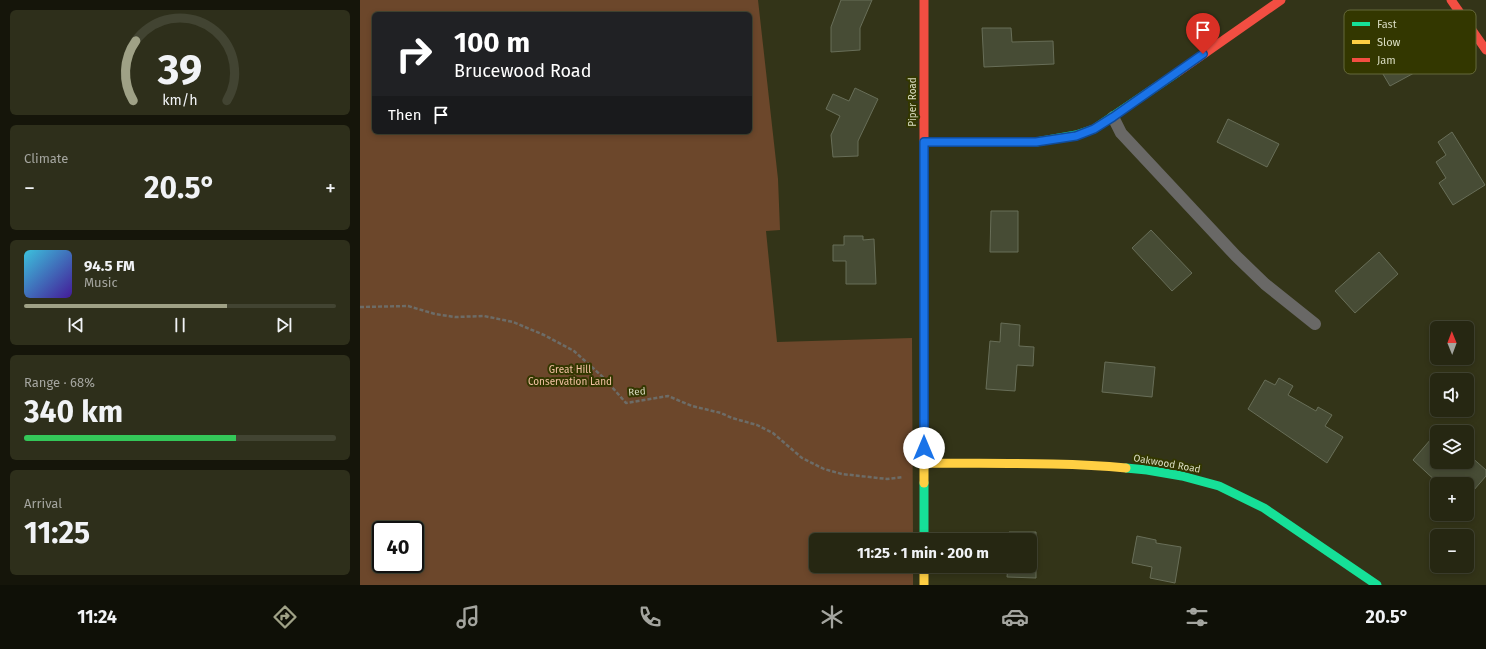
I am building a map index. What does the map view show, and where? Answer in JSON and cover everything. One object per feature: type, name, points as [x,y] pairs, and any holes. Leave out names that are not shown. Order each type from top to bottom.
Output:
[{"type":"street","name":"Piper Road","points":[[924,0],[924,533]]},
{"type":"street","points":[[924,142],[1036,142],[1076,136],[1113,117],[1281,0]]},
{"type":"street","points":[[1451,0],[1458,10]]},
{"type":"street","points":[[1476,36],[1486,50]]},
{"type":"street","name":"Oakwood Road","points":[[924,463],[1103,466],[1147,470],[1182,476],[1219,486],[1264,508],[1377,585]]},
{"type":"street","points":[[924,573],[924,585]]},
{"type":"lane","points":[[1113,117],[1121,133],[1236,256],[1265,284],[1316,324]]},
{"type":"path","name":"Red","points":[[360,306],[408,306],[435,314],[484,316],[513,322],[544,335],[574,351],[604,378],[626,403],[668,396],[692,406],[721,413],[732,418],[757,425],[773,433],[802,458],[824,469],[842,474],[887,479],[904,477],[924,478]]},
{"type":"green space","name":"Great Hill Conservation Land","points":[[360,0],[758,0],[778,179],[780,230],[766,231],[777,342],[912,338],[913,533],[809,533],[809,573],[913,573],[913,585],[360,585]]},
{"type":"building","points":[[841,0],[872,0],[860,28],[860,50],[831,52],[831,27]]},
{"type":"building","points":[[982,28],[1011,28],[1012,42],[1053,41],[1054,64],[984,67]]},
{"type":"building","points":[[1383,74],[1412,74],[1390,86]]},
{"type":"building","points":[[855,88],[878,99],[858,141],[858,156],[833,157],[831,135],[840,116],[826,109],[833,94],[849,101]]},
{"type":"building","points":[[1228,119],[1279,144],[1267,167],[1217,142]]},
{"type":"building","points":[[1452,132],[1485,185],[1453,205],[1439,183],[1446,178],[1436,162],[1446,155],[1438,142]]},
{"type":"building","points":[[991,211],[1018,211],[1018,252],[990,252]]},
{"type":"building","points":[[1151,230],[1192,273],[1172,291],[1132,248]]},
{"type":"building","points":[[844,236],[863,236],[863,240],[874,239],[876,284],[846,284],[846,261],[833,261],[833,245],[844,245]]},
{"type":"building","points":[[1379,252],[1398,274],[1355,313],[1335,291]]},
{"type":"building","points":[[1001,323],[1020,325],[1019,346],[1034,347],[1033,366],[1017,365],[1015,391],[986,389],[990,341],[1000,342]]},
{"type":"building","points":[[1105,362],[1155,367],[1152,397],[1102,392]]},
{"type":"building","points":[[1279,378],[1293,386],[1288,395],[1316,411],[1318,407],[1332,415],[1325,426],[1343,437],[1327,463],[1248,409],[1265,380],[1275,385]]},
{"type":"building","points":[[1430,440],[1430,469],[1474,469],[1474,459],[1486,470],[1486,476],[1474,490],[1474,477],[1431,477],[1413,460]]},
{"type":"building","points":[[1009,532],[1036,532],[1036,533]]},
{"type":"building","points":[[1137,536],[1156,540],[1156,543],[1181,547],[1175,583],[1150,578],[1152,567],[1132,563]]},
{"type":"building","points":[[1007,573],[1036,573],[1036,578],[1007,577]]},
{"type":"traffic: fast","points":[[924,142],[1036,142],[1076,135],[1094,129],[1178,72]]},
{"type":"traffic: fast","points":[[1126,468],[1182,476],[1219,486],[1264,508],[1377,585]]},
{"type":"traffic: fast","points":[[924,483],[924,533]]},
{"type":"traffic: slow","points":[[924,267],[924,483]]},
{"type":"traffic: slow","points":[[924,463],[1050,464],[1126,468]]},
{"type":"traffic: slow","points":[[924,573],[924,585]]},
{"type":"traffic: jam","points":[[924,0],[924,267]]},
{"type":"traffic: jam","points":[[1178,72],[1281,0]]},
{"type":"traffic: jam","points":[[1451,0],[1458,10]]},
{"type":"traffic: jam","points":[[1476,36],[1486,50]]},
{"type":"route","points":[[924,448],[924,142],[1036,142],[1076,136],[1094,129],[1113,117],[1203,54]]}]
